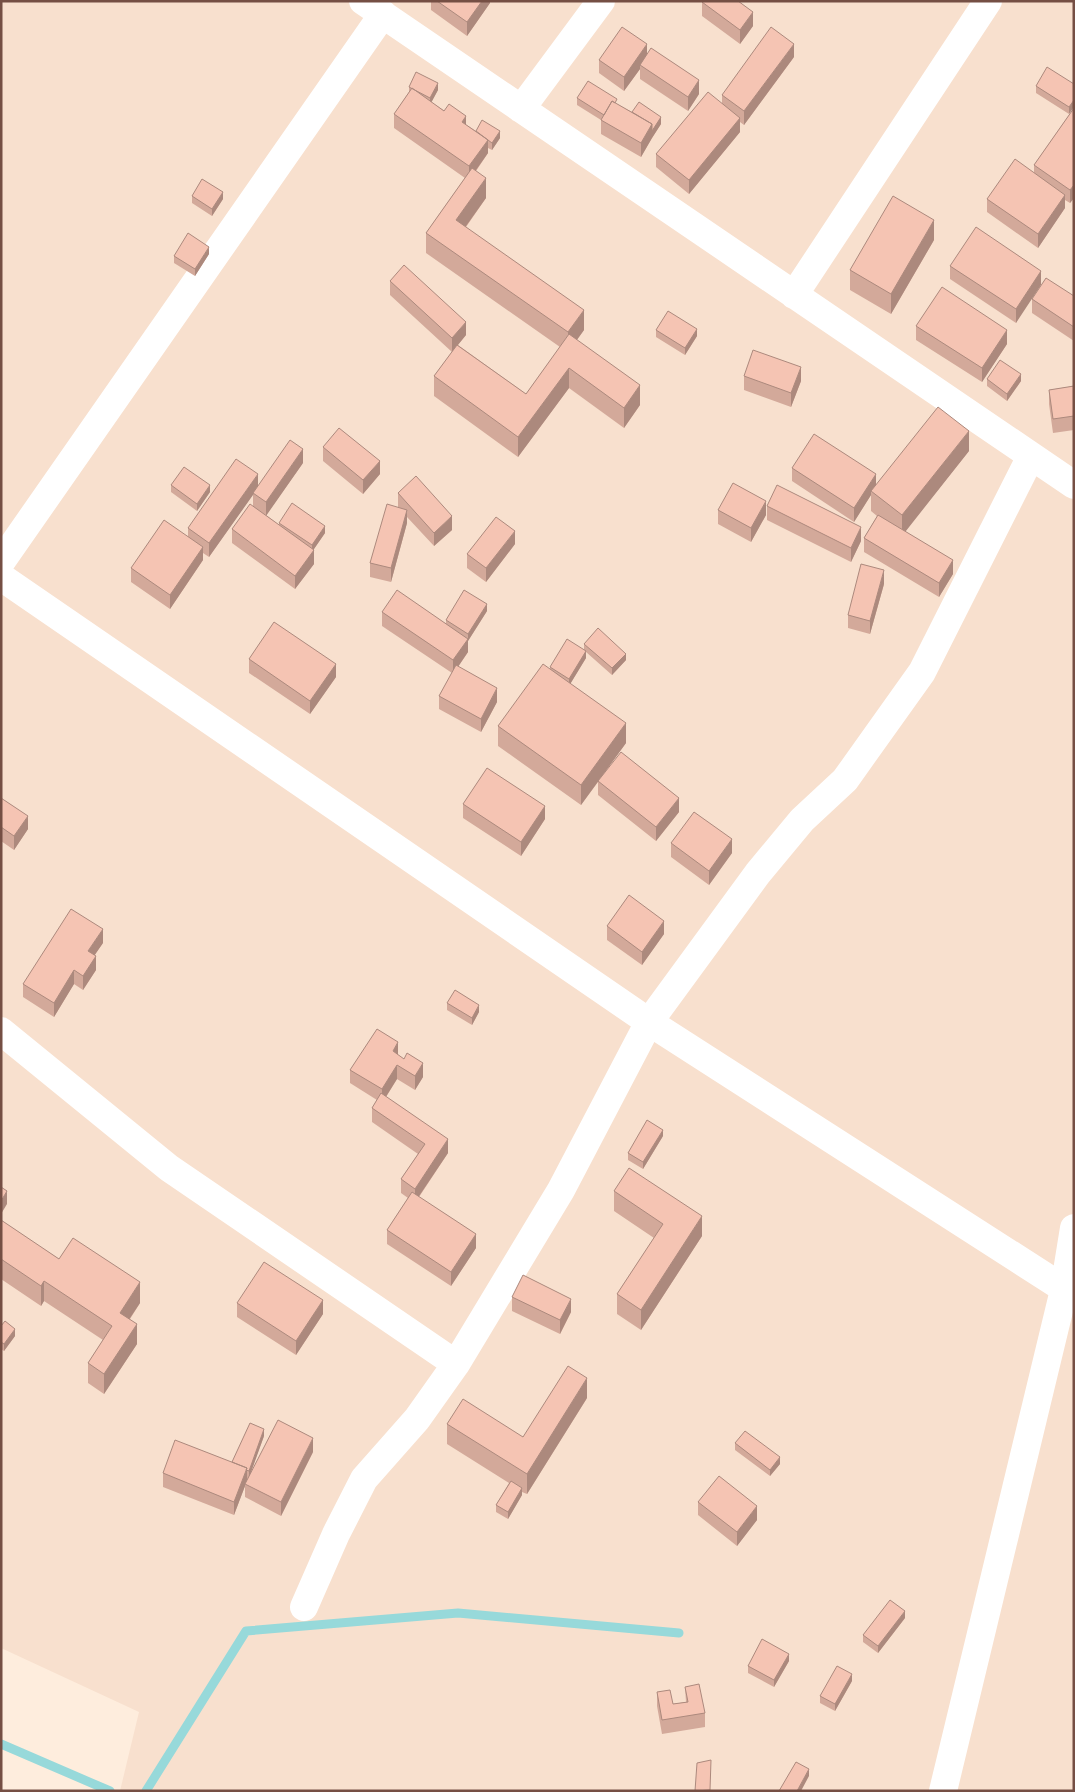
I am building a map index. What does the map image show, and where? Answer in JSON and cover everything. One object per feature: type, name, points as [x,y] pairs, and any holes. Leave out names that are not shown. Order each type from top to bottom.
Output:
[{"type":"street","points":[[521,108],[601,1]]},
{"type":"street","points":[[794,295],[988,1]]},
{"type":"street","points":[[1,562],[373,8],[1074,484]]},
{"type":"street","points":[[304,1607],[336,1534],[364,1479],[417,1419],[456,1364],[561,1190],[649,1022],[764,865],[802,820],[844,780],[922,672],[1031,456]]},
{"type":"street","points":[[1,577],[649,1022],[1069,1293]]},
{"type":"street","points":[[1,1031],[169,1168],[456,1364]]},
{"type":"street","points":[[943,1791],[1069,1293],[1074,1228]]},
{"type":"shaded area","points":[[1,1],[1074,1],[1074,1791],[120,1791],[139,1712],[1,1648]]},
{"type":"building","points":[[437,1],[482,1],[467,22]]},
{"type":"building","points":[[702,1],[738,1],[753,12],[740,30]]},
{"type":"building","points":[[622,27],[647,44],[624,77],[599,60]]},
{"type":"building","points":[[771,27],[794,44],[744,111],[722,95]]},
{"type":"building","points":[[651,48],[699,80],[688,97],[640,65]]},
{"type":"building","points":[[1047,67],[1074,84],[1074,100],[1069,107],[1036,86]]},
{"type":"building","points":[[416,72],[438,83],[430,98],[409,87]]},
{"type":"building","points":[[588,81],[617,99],[615,103],[612,101],[604,115],[577,98]]},
{"type":"building","points":[[412,88],[444,111],[449,104],[466,116],[462,122],[488,140],[469,166],[394,114]]},
{"type":"building","points":[[708,92],[740,118],[689,180],[656,154]]},
{"type":"building","points":[[612,101],[652,124],[641,143],[601,120]]},
{"type":"building","points":[[639,102],[661,117],[652,131],[652,124],[632,112]]},
{"type":"building","points":[[1074,108],[1074,185],[1070,190],[1034,165]]},
{"type":"building","points":[[482,120],[500,131],[492,143],[476,131]]},
{"type":"building","points":[[1015,159],[1065,195],[1038,234],[987,199]]},
{"type":"building","points":[[472,168],[486,178],[456,220],[584,310],[568,332],[426,233]]},
{"type":"building","points":[[202,179],[223,192],[212,209],[192,196]]},
{"type":"building","points":[[893,196],[934,220],[891,294],[850,270]]},
{"type":"building","points":[[976,227],[1041,271],[1016,309],[950,266]]},
{"type":"building","points":[[188,233],[209,247],[195,269],[174,256]]},
{"type":"building","points":[[404,265],[466,322],[452,338],[390,281]]},
{"type":"building","points":[[1046,278],[1074,296],[1074,327],[1032,299]]},
{"type":"building","points":[[942,287],[1007,330],[982,368],[916,326]]},
{"type":"building","points":[[668,311],[697,329],[685,348],[656,330]]},
{"type":"building","points":[[569,334],[640,385],[624,408],[569,368],[518,437],[434,376],[457,345],[526,394]]},
{"type":"building","points":[[753,350],[801,367],[791,393],[744,376]]},
{"type":"building","points":[[1000,360],[1021,374],[1007,394],[987,379]]},
{"type":"building","points":[[1074,386],[1074,416],[1053,419],[1049,390]]},
{"type":"building","points":[[938,407],[969,431],[902,515],[871,491]]},
{"type":"building","points":[[339,428],[380,461],[363,480],[323,447]]},
{"type":"building","points":[[814,434],[876,474],[854,508],[792,468]]},
{"type":"building","points":[[290,440],[303,449],[266,502],[253,493]]},
{"type":"building","points":[[236,459],[258,474],[209,543],[188,528]]},
{"type":"building","points":[[184,467],[210,485],[197,504],[171,485]]},
{"type":"building","points":[[416,476],[452,516],[434,533],[398,493]]},
{"type":"building","points":[[733,483],[766,501],[751,528],[718,510]]},
{"type":"building","points":[[777,485],[861,527],[851,548],[767,506]]},
{"type":"building","points":[[292,503],[325,526],[312,545],[279,523]]},
{"type":"building","points":[[250,504],[314,550],[295,576],[232,529]]},
{"type":"building","points":[[387,504],[407,510],[391,568],[370,563]]},
{"type":"building","points":[[878,515],[953,560],[939,583],[864,538]]},
{"type":"building","points":[[496,517],[515,531],[486,568],[467,554]]},
{"type":"building","points":[[164,520],[203,547],[170,595],[131,568]]},
{"type":"building","points":[[861,564],[884,570],[870,621],[848,615]]},
{"type":"building","points":[[397,590],[468,639],[453,660],[382,612]]},
{"type":"building","points":[[464,590],[487,604],[468,634],[446,620]]},
{"type":"building","points":[[274,622],[336,664],[310,701],[249,659]]},
{"type":"building","points":[[598,628],[626,654],[612,668],[584,644]]},
{"type":"building","points":[[567,639],[586,651],[569,679],[550,667]]},
{"type":"building","points":[[543,664],[626,723],[581,785],[498,726]]},
{"type":"building","points":[[456,665],[497,688],[481,719],[439,696]]},
{"type":"building","points":[[621,752],[679,798],[656,827],[598,781]]},
{"type":"building","points":[[487,768],[545,806],[521,842],[463,804]]},
{"type":"building","points":[[1,798],[28,816],[14,836],[1,827]]},
{"type":"building","points":[[694,812],[732,839],[709,871],[671,843]]},
{"type":"building","points":[[629,895],[664,921],[642,952],[607,926]]},
{"type":"building","points":[[71,909],[103,929],[88,951],[96,956],[83,976],[74,970],[54,1003],[23,984]]},
{"type":"building","points":[[455,990],[479,1005],[472,1018],[447,1003]]},
{"type":"building","points":[[377,1029],[398,1042],[393,1051],[404,1059],[407,1053],[423,1063],[415,1076],[397,1065],[382,1089],[350,1070]]},
{"type":"building","points":[[381,1093],[448,1139],[415,1189],[401,1179],[425,1144],[372,1108]]},
{"type":"building","points":[[647,1120],[663,1130],[643,1162],[628,1153]]},
{"type":"building","points":[[629,1168],[702,1216],[641,1310],[617,1294],[663,1224],[614,1191]]},
{"type":"building","points":[[1,1187],[7,1191],[1,1201]]},
{"type":"building","points":[[412,1192],[476,1234],[451,1272],[387,1230]]},
{"type":"building","points":[[1,1220],[59,1259],[73,1238],[140,1282],[120,1313],[137,1324],[104,1374],[88,1363],[112,1326],[44,1281],[41,1286],[1,1259]]},
{"type":"building","points":[[264,1262],[323,1300],[296,1341],[237,1303]]},
{"type":"building","points":[[523,1275],[571,1299],[560,1320],[512,1297]]},
{"type":"building","points":[[5,1321],[15,1329],[4,1344],[1,1342],[1,1326]]},
{"type":"building","points":[[568,1366],[587,1378],[527,1474],[447,1424],[463,1399],[523,1437]]},
{"type":"building","points":[[278,1420],[313,1438],[281,1502],[245,1484]]},
{"type":"building","points":[[250,1423],[264,1429],[249,1471],[246,1470],[247,1468],[232,1462]]},
{"type":"building","points":[[745,1431],[780,1457],[770,1470],[735,1443]]},
{"type":"building","points":[[175,1440],[247,1468],[234,1502],[163,1473]]},
{"type":"building","points":[[719,1476],[757,1506],[737,1532],[698,1502]]},
{"type":"building","points":[[511,1481],[522,1488],[508,1512],[496,1505]]},
{"type":"building","points":[[890,1600],[905,1611],[878,1646],[863,1635]]},
{"type":"building","points":[[762,1639],[789,1654],[774,1680],[748,1666]]},
{"type":"building","points":[[837,1666],[852,1674],[835,1704],[820,1696]]},
{"type":"building","points":[[699,1684],[705,1713],[662,1720],[657,1692],[670,1690],[673,1704],[688,1702],[685,1687]]},
{"type":"building","points":[[711,1760],[710,1790],[695,1791],[697,1763]]},
{"type":"building","points":[[796,1762],[809,1769],[797,1791],[779,1791]]},
{"type":"waterway","points":[[146,1791],[246,1631],[458,1613],[679,1633]]},
{"type":"waterway","points":[[1,1744],[110,1791]]}]
